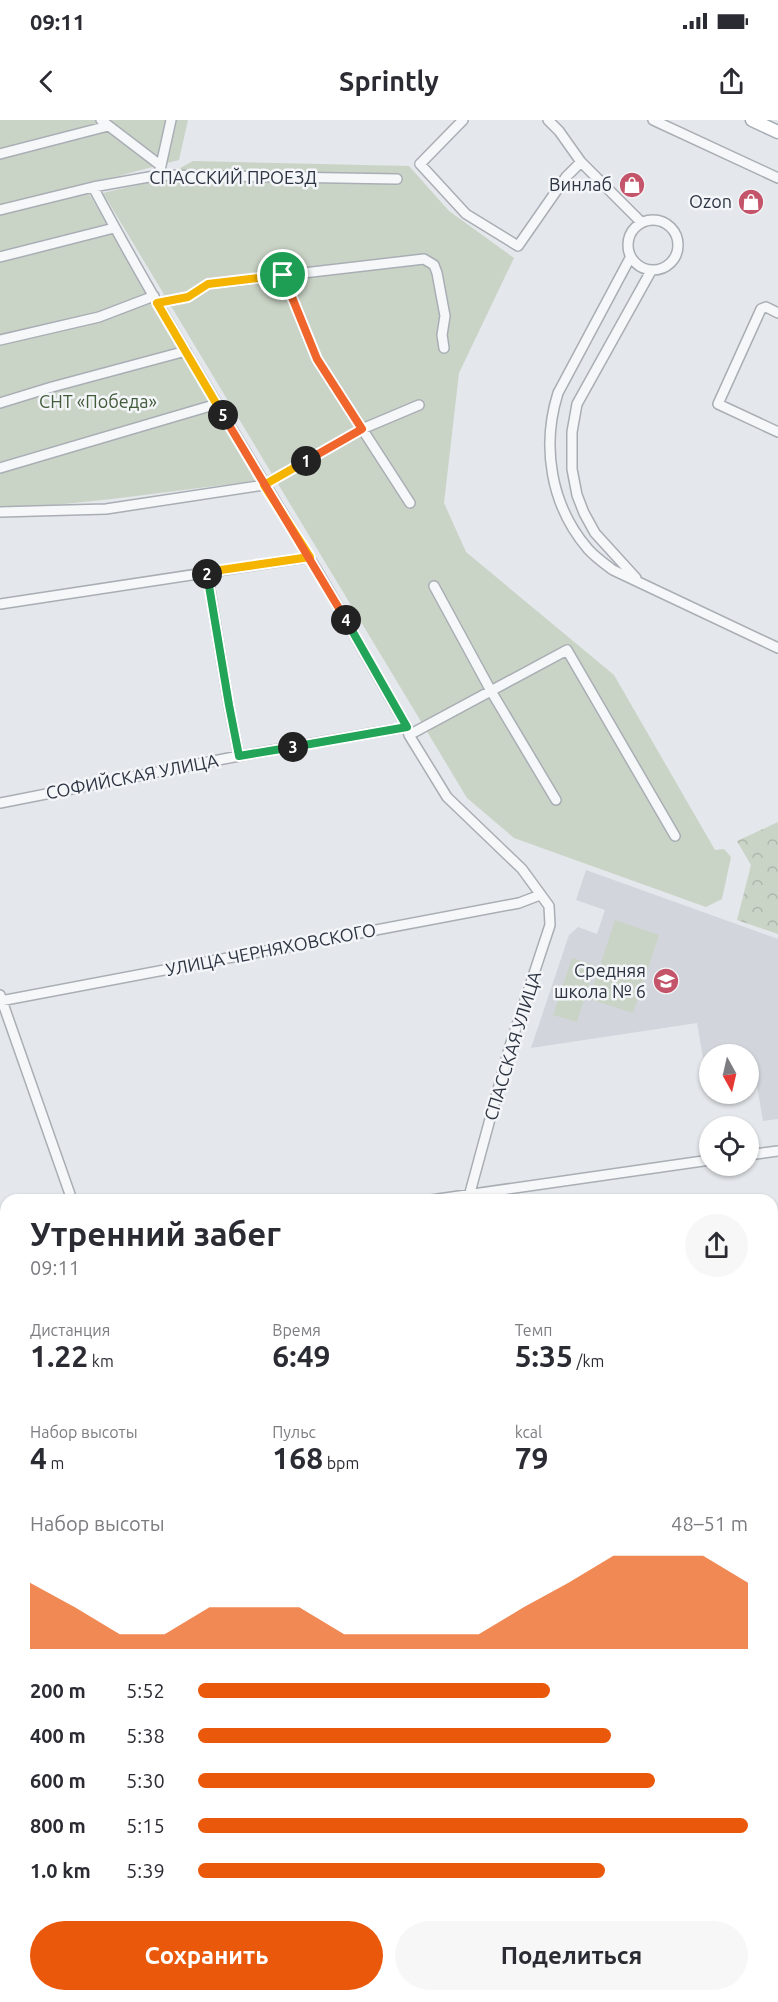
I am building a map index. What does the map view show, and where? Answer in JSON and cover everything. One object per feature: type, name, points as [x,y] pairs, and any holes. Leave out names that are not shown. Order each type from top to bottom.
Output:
[{"type":"main road","points":[[752,120],[778,132]]},
{"type":"street","points":[[0,154],[105,123],[160,170],[171,120]]},
{"type":"street","points":[[463,120],[420,164],[466,214],[518,246],[566,177],[581,162]]},
{"type":"street","points":[[548,120],[559,131],[581,162],[641,222]]},
{"type":"street","points":[[653,120],[778,178]]},
{"type":"street","name":"СПАССКИЙ ПРОЕЗД","points":[[0,210],[160,170],[397,179]]},
{"type":"street","name":"СПАССКАЯ УЛИЦА","points":[[93,187],[114,228],[264,485],[310,557],[447,797],[522,869],[549,906],[550,925],[509,1049],[470,1194]]},
{"type":"street","points":[[658,220],[672,228],[678,244],[677,252],[667,266],[651,271],[636,264],[630,258],[627,250],[630,234],[641,222],[658,220]]},
{"type":"street","points":[[0,257],[114,228]]},
{"type":"street","points":[[630,258],[558,393],[550,432],[549,458],[563,508],[576,533],[590,551],[613,570],[778,648]]},
{"type":"street","points":[[0,340],[99,317],[156,300],[188,297],[208,284],[424,259],[434,265],[437,273],[445,316],[442,335],[444,348]]},
{"type":"street","points":[[642,584],[595,533],[584,513],[577,495],[572,469],[572,432],[577,404],[651,271]]},
{"type":"street","points":[[283,275],[317,359],[410,503]]},
{"type":"street","points":[[778,313],[763,307],[718,404],[778,432]]},
{"type":"street","points":[[0,403],[186,351]]},
{"type":"street","points":[[0,468],[217,404]]},
{"type":"street","points":[[0,512],[106,508],[264,485],[362,429],[419,405]]},
{"type":"street","points":[[0,604],[310,557]]},
{"type":"street","points":[[207,572],[239,756]]},
{"type":"street","points":[[434,586],[491,691],[556,800]]},
{"type":"street","name":"СОФИЙСКАЯ УЛИЦА","points":[[0,803],[239,756],[408,731],[491,691],[567,650],[675,836]]},
{"type":"street","name":"УЛИЦА ЧЕРНЯХОВСКОГО","points":[[1,999],[519,903],[540,896]]},
{"type":"street","points":[[1,999],[70,1194]]},
{"type":"street","points":[[759,1154],[778,1151]]},
{"type":"street","points":[[489,1194],[699,1162]]},
{"type":"shaded area","name":"Средняя школа № 6","points":[[586,870],[778,939],[778,1119],[763,1121],[759,1098],[759,1044],[701,1044],[697,1023],[531,1048],[569,935],[578,927],[597,934],[605,910],[576,900]]},
{"type":"green space","name":"СНТ «Победа»","points":[[0,120],[188,120],[179,160],[84,185],[215,407],[255,481],[0,511]]},
{"type":"green space","points":[[193,161],[409,166],[449,211],[514,258],[459,373],[444,503],[466,552],[614,675],[715,850],[724,849],[731,857],[722,899],[706,907],[514,838],[467,798],[103,193],[158,180]]},
{"type":"green space","points":[[778,822],[778,934],[737,920],[751,865],[737,841]]},
{"type":"green space","points":[[615,920],[659,935],[633,1013],[589,999]]},
{"type":"green space","points":[[572,958],[595,965],[577,1022],[553,1015]]},
{"type":"place","name":"Винлаб","points":[[632,185]]},
{"type":"place","name":"Ozon","points":[[751,202]]},
{"type":"place","name":"Средняя школа № 6","points":[[666,981]]},
{"type":"route","points":[[283,275],[208,284],[188,297],[157,303],[264,485],[310,557],[407,727],[239,756],[207,572],[310,557],[264,485],[362,429],[317,359],[283,275]]}]
